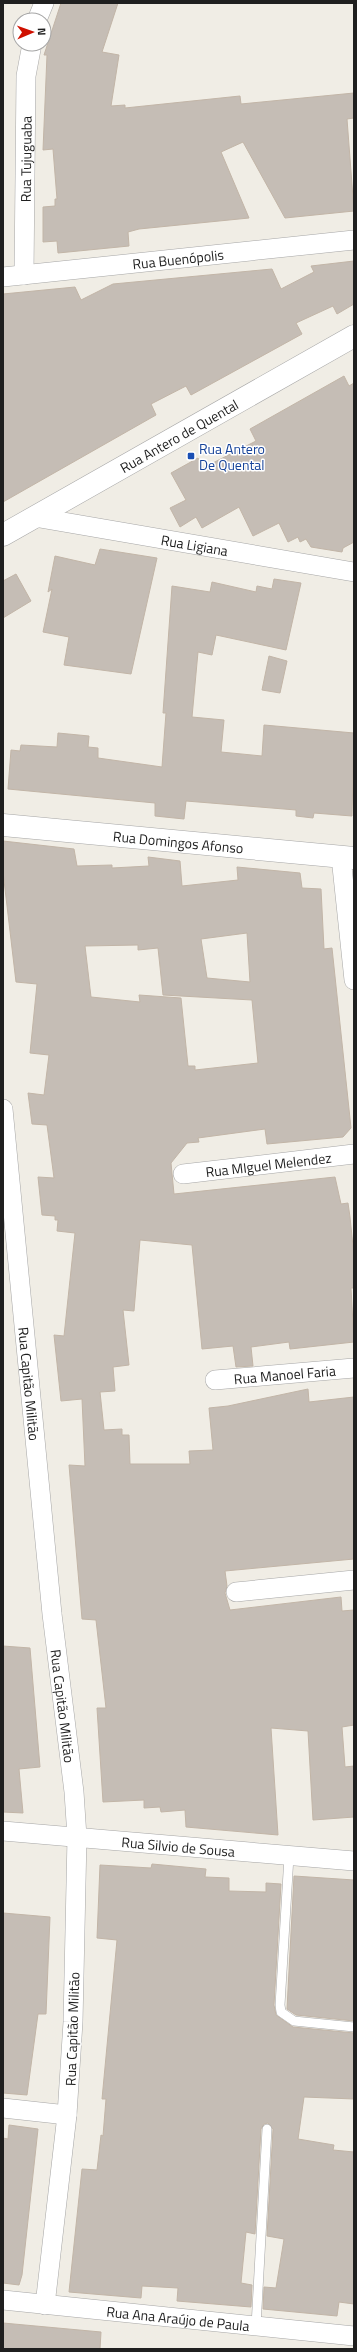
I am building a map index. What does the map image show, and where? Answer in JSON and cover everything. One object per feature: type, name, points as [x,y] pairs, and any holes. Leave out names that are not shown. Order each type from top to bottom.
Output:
[{"type":"street","name":"Rua Tujuguaba","points":[[24,274],[26,76],[30,52]]},
{"type":"street","name":"Rua Buenópolis","points":[[3,277],[354,240]]},
{"type":"street","name":"Rua Antero de Quental","points":[[3,535],[354,336]]},
{"type":"street","name":"Rua Ligiana","points":[[34,517],[354,572]]},
{"type":"street","name":"Rua Domingos Afonso","points":[[3,825],[347,858]]},
{"type":"street","points":[[347,858],[354,980]]},
{"type":"street","name":"Rua Capitão Militão","points":[[3,1109],[52,1614],[74,1792],[77,1837],[73,2022],[68,2115],[45,2305]]},
{"type":"street","name":"Rua MIguel Melendez","points":[[183,1174],[354,1154]]},
{"type":"street","name":"Rua Manoel Faria","points":[[215,1380],[354,1368]]},
{"type":"street","points":[[236,1592],[354,1580]]},
{"type":"street","name":"Rua Silvio de Sousa","points":[[3,1831],[354,1862]]},
{"type":"street","points":[[3,2108],[68,2115]]},
{"type":"street","name":"Rua Ana Araújo de Paula","points":[[3,2300],[354,2336]]},
{"type":"lane","points":[[289,1856],[280,2005],[282,2012],[294,2021],[354,2027]]},
{"type":"lane","points":[[256,2326],[267,2128]]},
{"type":"building","points":[[61,3],[118,3],[102,52],[119,55],[111,106],[125,105],[125,108],[240,96],[241,104],[354,93],[354,118],[347,119],[354,211],[285,218],[243,142],[221,152],[249,218],[139,229],[128,232],[129,246],[58,253],[57,241],[43,242],[43,207],[55,206],[55,199],[57,199],[53,149],[43,150],[47,55],[44,55],[45,52],[52,52],[52,31]]},
{"type":"building","points":[[354,261],[354,304],[337,314],[333,306],[296,323],[302,334],[191,395],[186,386],[151,404],[156,415],[3,502],[3,294],[75,287],[81,300],[113,284],[272,269],[281,289],[314,272],[311,266]]},
{"type":"building","points":[[344,376],[349,386],[354,383],[354,542],[343,548],[342,552],[311,547],[306,539],[300,542],[298,537],[288,542],[279,523],[253,536],[239,507],[202,528],[196,517],[180,527],[170,508],[186,500],[171,473],[198,458],[203,468],[256,441],[250,429]]},
{"type":"building","points":[[100,549],[157,558],[131,674],[64,665],[69,637],[43,632],[52,589],[48,592],[55,556],[95,565]]},
{"type":"building","points":[[16,574],[31,601],[3,618],[3,581]]},
{"type":"building","points":[[274,579],[301,583],[286,650],[216,635],[212,655],[198,652],[192,717],[224,720],[221,752],[262,756],[264,725],[354,733],[352,816],[314,813],[313,818],[296,816],[296,810],[186,801],[184,819],[155,816],[155,803],[8,789],[11,750],[20,751],[21,745],[57,747],[58,733],[89,736],[88,747],[98,748],[98,758],[162,767],[166,713],[163,713],[172,586],[210,592],[212,582],[256,592],[257,586],[272,589]]},
{"type":"building","points":[[269,656],[287,661],[280,693],[262,690]]},
{"type":"building","points":[[3,841],[74,849],[77,866],[112,865],[112,868],[149,866],[148,857],[180,861],[182,886],[238,880],[237,867],[300,873],[302,888],[321,889],[324,949],[332,948],[351,1128],[343,1137],[267,1144],[265,1129],[198,1138],[199,1142],[187,1143],[171,1163],[174,1194],[335,1177],[341,1204],[348,1203],[350,1217],[354,1256],[354,1288],[351,1288],[354,1342],[290,1349],[289,1342],[251,1347],[253,1366],[236,1367],[233,1346],[202,1349],[192,1245],[140,1240],[134,1311],[123,1310],[129,1365],[113,1367],[115,1391],[100,1392],[104,1430],[122,1429],[122,1435],[129,1435],[130,1464],[190,1464],[189,1451],[213,1450],[209,1408],[228,1406],[308,1389],[309,1402],[354,1397],[354,1559],[225,1571],[227,1586],[225,1593],[230,1610],[341,1597],[342,1611],[354,1610],[354,1725],[342,1727],[345,1767],[354,1766],[354,1817],[313,1820],[308,1731],[271,1728],[278,1835],[186,1827],[185,1810],[161,1812],[160,1807],[144,1808],[144,1800],[103,1802],[97,1708],[106,1708],[96,1620],[82,1619],[69,1465],[85,1466],[82,1399],[61,1401],[54,1335],[64,1336],[75,1233],[57,1231],[58,1220],[55,1220],[55,1216],[42,1215],[38,1177],[54,1178],[47,1125],[32,1124],[28,1093],[44,1095],[49,1055],[30,1053],[37,984],[16,982],[3,872]],"holes":[[[247,933],[250,982],[207,978],[201,939]],[[138,945],[138,950],[158,948],[163,995],[252,1000],[258,1063],[195,1070],[195,1066],[188,1066],[181,998],[139,995],[140,1002],[91,997],[85,946]]]},
{"type":"building","points":[[3,1646],[30,1648],[40,1767],[19,1769],[23,1813],[3,1812]]},
{"type":"building","points":[[152,1864],[206,1869],[205,1877],[229,1878],[229,1891],[266,1892],[266,1883],[281,1884],[274,2005],[276,2015],[293,2027],[354,2033],[354,2099],[304,2097],[298,2139],[334,2145],[333,2150],[354,2152],[354,2304],[339,2302],[337,2316],[263,2309],[264,2287],[276,2288],[284,2239],[267,2236],[273,2129],[268,2123],[264,2124],[261,2129],[255,2234],[246,2232],[241,2283],[252,2285],[251,2307],[177,2301],[178,2288],[142,2286],[141,2298],[69,2292],[82,2169],[97,2170],[101,2135],[103,2136],[106,2099],[102,2099],[117,1940],[97,1938],[100,1865],[151,1868]]},
{"type":"building","points":[[294,1876],[354,1880],[354,2021],[296,2015],[287,2009]]},
{"type":"building","points":[[3,1913],[50,1917],[46,2014],[38,2014],[27,2095],[3,2093]]},
{"type":"building","points":[[9,2125],[38,2129],[22,2275],[19,2285],[3,2283],[3,2138],[8,2139]]},
{"type":"building","points":[[3,2323],[101,2332],[100,2349],[3,2349]]},
{"type":"place","name":"Rua Antero De Quental","points":[[191,456]]}]
